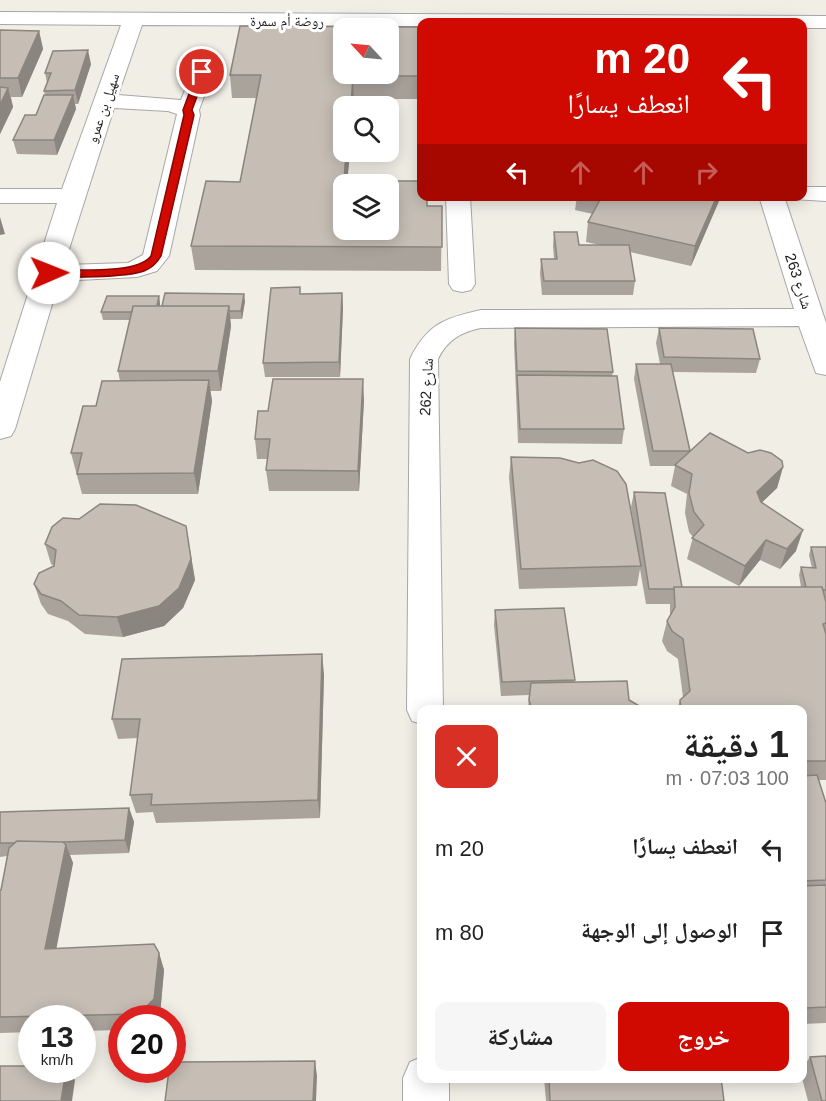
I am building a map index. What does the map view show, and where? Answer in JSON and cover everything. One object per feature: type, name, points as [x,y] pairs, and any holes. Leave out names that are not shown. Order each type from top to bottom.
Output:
[{"type":"street","points":[[232,0],[236,21]]},
{"type":"street","name":"روضة أم سمرة","points":[[0,18],[417,22]]},
{"type":"street","name":"سهيل بن عمرو","points":[[0,429],[72,196],[133,20]]},
{"type":"street","name":"روضة أم سمرة","points":[[807,22],[826,22]]},
{"type":"street","points":[[49,273],[128,271],[141,269],[151,263],[156,256],[189,115],[188,110],[202,72]]},
{"type":"street","points":[[105,101],[171,104],[188,110]]},
{"type":"street","points":[[807,194],[826,194]]},
{"type":"street","points":[[0,196],[72,196]]},
{"type":"street","points":[[458,201],[462,284]]},
{"type":"street","name":"شارع 263","points":[[773,201],[826,366]]},
{"type":"street","name":"شارع 262","points":[[425,705],[424,359],[430,344],[444,331],[461,323],[481,319],[810,317]]},
{"type":"street","points":[[426,1083],[426,1101]]},
{"type":"building","points":[[240,26],[333,27],[333,84],[352,84],[352,96],[333,96],[333,162],[345,162],[344,174],[333,174],[333,240],[399,240],[399,181],[417,181],[417,201],[427,201],[427,206],[442,206],[442,247],[191,246],[206,181],[240,182],[261,75],[230,75]]},
{"type":"building","points":[[399,27],[417,27],[417,76],[399,76]]},
{"type":"building","points":[[0,30],[39,31],[18,78],[0,78]]},
{"type":"building","points":[[88,50],[75,90],[44,91],[51,73],[45,73],[53,51]]},
{"type":"building","points":[[0,87],[8,88],[0,105]]},
{"type":"building","points":[[44,95],[73,95],[54,140],[13,140],[25,115],[36,115]]},
{"type":"building","points":[[599,201],[715,201],[695,246],[588,222]]},
{"type":"building","points":[[554,232],[577,232],[579,245],[629,245],[635,281],[544,281],[541,259],[557,259]]},
{"type":"building","points":[[300,287],[300,294],[342,293],[339,362],[263,363],[271,288]]},
{"type":"building","points":[[165,293],[244,294],[241,311],[229,311],[229,306],[162,306]]},
{"type":"building","points":[[107,296],[159,296],[157,306],[133,306],[132,312],[101,312]]},
{"type":"building","points":[[133,306],[229,306],[218,371],[118,371]]},
{"type":"building","points":[[515,328],[607,329],[613,372],[517,371]]},
{"type":"building","points":[[659,328],[753,329],[760,359],[664,357]]},
{"type":"building","points":[[636,364],[671,364],[690,451],[653,451]]},
{"type":"building","points":[[517,375],[617,376],[624,429],[520,429]]},
{"type":"building","points":[[273,379],[363,379],[358,471],[266,470],[270,439],[255,439],[258,411],[268,411]]},
{"type":"building","points":[[209,380],[194,473],[77,474],[82,453],[71,453],[83,406],[96,406],[102,381]]},
{"type":"building","points":[[710,433],[748,453],[760,450],[771,453],[782,461],[783,467],[757,492],[761,502],[803,530],[787,549],[766,540],[745,566],[692,538],[704,525],[694,512],[689,493],[692,474],[675,465]]},
{"type":"building","points":[[511,457],[560,458],[579,463],[593,460],[617,471],[626,484],[641,566],[521,569]]},
{"type":"building","points":[[634,492],[665,493],[682,587],[649,589]]},
{"type":"building","points":[[100,504],[136,505],[186,526],[191,559],[179,588],[159,606],[117,617],[79,615],[61,601],[41,594],[34,584],[39,573],[54,566],[56,550],[45,544],[52,527],[63,518],[79,519]]},
{"type":"building","points":[[811,547],[826,547],[826,590],[822,587],[806,587],[801,567],[816,568]]},
{"type":"building","points":[[674,587],[822,587],[826,602],[826,623],[823,624],[826,634],[826,761],[807,761],[807,705],[680,705],[680,700],[690,691],[683,639],[672,631],[667,621],[675,607]]},
{"type":"building","points":[[564,608],[575,680],[502,682],[495,610]]},
{"type":"building","points":[[322,654],[318,800],[151,805],[152,794],[130,795],[140,719],[112,719],[122,659]]},
{"type":"building","points":[[627,681],[629,700],[638,705],[530,705],[531,683]]},
{"type":"building","points":[[817,775],[826,803],[826,880],[807,881],[807,776]]},
{"type":"building","points":[[129,808],[125,840],[0,843],[0,812]]},
{"type":"building","points":[[17,841],[63,842],[66,845],[45,949],[154,944],[159,953],[154,999],[148,1005],[108,1005],[108,1015],[96,1015],[96,1005],[18,1005],[18,1017],[0,1017],[0,890],[9,848]]},
{"type":"building","points":[[826,885],[826,1007],[807,1008],[807,886]]},
{"type":"building","points":[[826,1056],[826,1101],[822,1101],[810,1057]]},
{"type":"building","points":[[315,1061],[313,1101],[165,1101],[167,1083],[186,1083],[186,1062]]},
{"type":"building","points":[[0,1066],[18,1066],[18,1083],[64,1083],[61,1101],[0,1101]]},
{"type":"building","points":[[549,1083],[722,1083],[724,1101],[550,1101]]},
{"type":"route","points":[[49,273],[128,271],[141,269],[151,263],[156,256],[189,115],[188,110],[202,72]]}]
